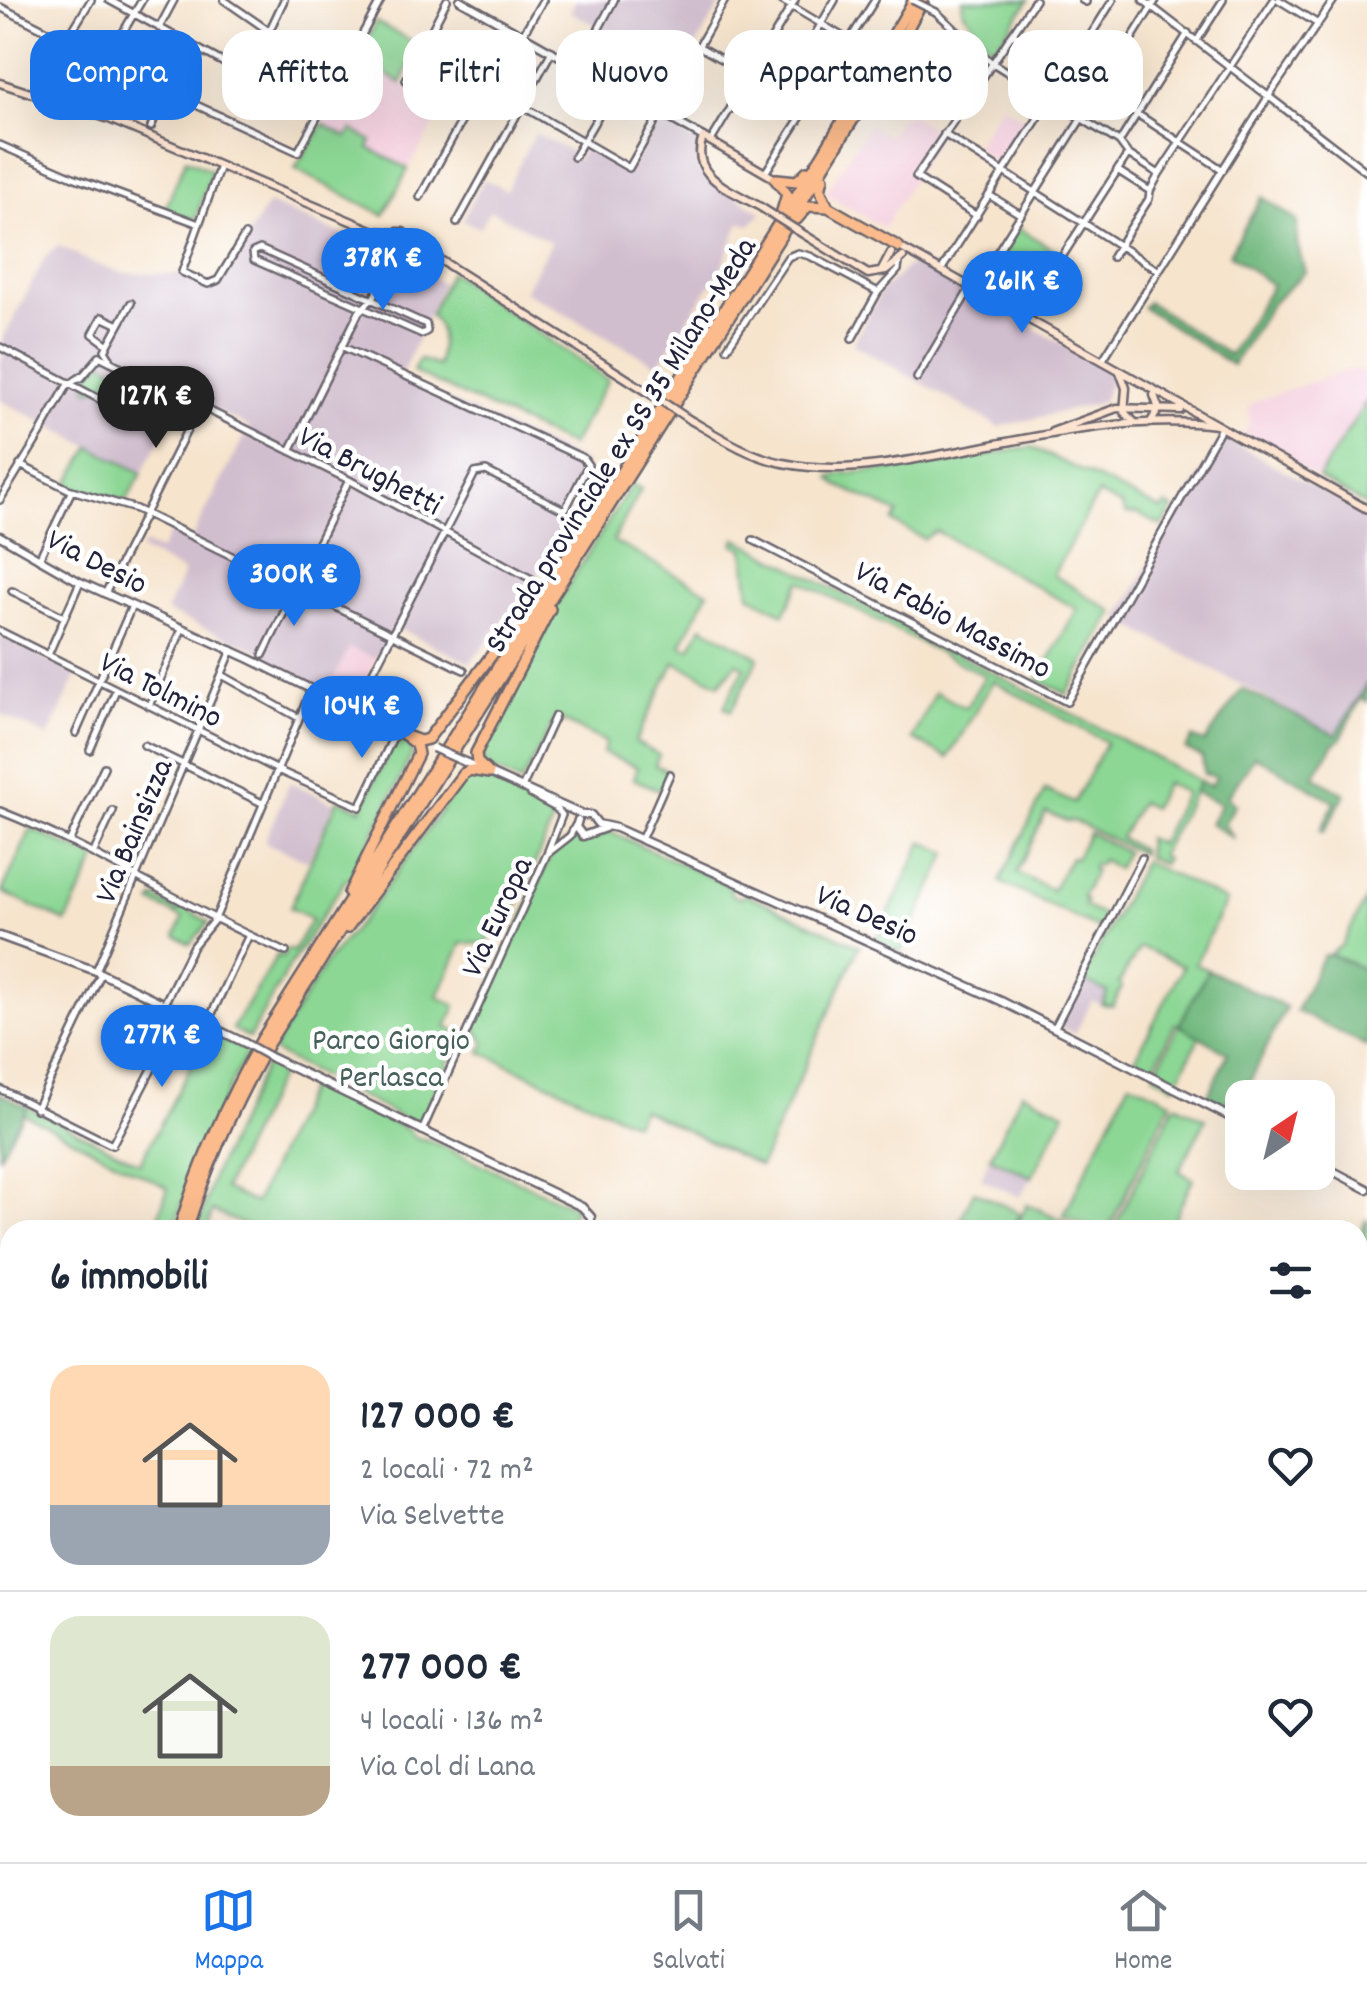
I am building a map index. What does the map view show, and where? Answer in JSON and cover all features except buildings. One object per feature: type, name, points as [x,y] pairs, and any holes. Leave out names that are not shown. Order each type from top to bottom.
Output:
[{"type":"highway","name":"Strada provinciale ex SS 35 Milano-Meda","points":[[182,1220],[197,1171],[229,1097],[822,155],[913,0]]},
{"type":"highway","name":"Strada provinciale ex SS 35 Milano-Meda","points":[[191,1220],[205,1172],[236,1102],[328,948],[779,239],[923,0]]},
{"type":"highway","points":[[828,207],[820,195],[820,183],[836,156],[836,147]]},
{"type":"highway","points":[[771,176],[799,180],[822,155]]},
{"type":"highway","points":[[767,241],[787,198],[784,188],[771,176]]},
{"type":"highway","points":[[779,239],[808,206],[828,207],[878,234],[898,253]]},
{"type":"highway","points":[[489,773],[476,754],[573,564]]},
{"type":"highway","points":[[401,733],[420,741],[428,739],[557,573]]},
{"type":"highway","points":[[343,912],[418,754],[416,744],[401,733]]},
{"type":"highway","points":[[328,948],[464,774],[470,770],[489,773]]},
{"type":"main road","points":[[0,83],[109,119],[374,231],[403,232],[426,253],[750,454],[816,469],[883,466],[1042,436],[1137,424],[1186,421],[1218,426]]},
{"type":"main road","points":[[771,176],[707,139],[700,165],[706,175],[864,273],[878,274],[898,253],[918,256],[1367,510]]},
{"type":"main road","points":[[374,231],[402,251],[426,253]]},
{"type":"main road","points":[[389,244],[393,233]]},
{"type":"main road","points":[[402,251],[409,240]]},
{"type":"main road","points":[[1120,370],[1126,388],[1123,407],[1128,418],[1137,424]]},
{"type":"main road","points":[[1147,388],[1159,407],[1149,424]]},
{"type":"main road","points":[[1042,436],[1123,407],[1159,407],[1192,413]]},
{"type":"street","points":[[73,30],[92,0]]},
{"type":"street","points":[[109,0],[222,62]]},
{"type":"street","points":[[124,30],[142,0]]},
{"type":"street","points":[[159,28],[174,0]]},
{"type":"street","points":[[224,0],[268,30]]},
{"type":"street","points":[[269,30],[284,0]]},
{"type":"street","points":[[366,30],[381,0]]},
{"type":"street","points":[[431,30],[447,0]]},
{"type":"street","points":[[460,0],[471,2],[517,30]]},
{"type":"street","points":[[526,30],[543,0]]},
{"type":"street","points":[[598,30],[614,0]]},
{"type":"street","points":[[704,36],[726,0]]},
{"type":"street","points":[[781,0],[793,3],[831,30]]},
{"type":"street","points":[[818,30],[835,0]]},
{"type":"street","points":[[857,30],[876,0]]},
{"type":"street","points":[[913,0],[936,12],[1008,73]]},
{"type":"street","points":[[1014,30],[1035,0]]},
{"type":"street","points":[[1093,30],[1112,0]]},
{"type":"street","points":[[1143,0],[1153,3],[1367,172]]},
{"type":"street","points":[[1197,40],[1223,0]]},
{"type":"street","points":[[1112,257],[1149,199],[1159,174],[1276,0],[1318,24]]},
{"type":"street","points":[[1102,360],[1334,0]]},
{"type":"street","points":[[777,30],[793,3]]},
{"type":"street","points":[[1136,30],[1153,3]]},
{"type":"street","points":[[0,7],[45,30]]},
{"type":"street","points":[[1143,105],[1188,34]]},
{"type":"street","points":[[536,41],[556,52]]},
{"type":"street","points":[[976,216],[916,177],[1008,41]]},
{"type":"street","points":[[536,80],[552,50]]},
{"type":"street","points":[[536,114],[629,168],[656,120]]},
{"type":"street","points":[[674,120],[707,139],[724,114]]},
{"type":"street","points":[[1143,118],[1224,170]]},
{"type":"street","points":[[151,127],[154,120]]},
{"type":"street","points":[[229,120],[298,152],[316,120]]},
{"type":"street","points":[[420,197],[463,120]]},
{"type":"street","points":[[457,223],[514,120]]},
{"type":"street","points":[[574,157],[596,120]]},
{"type":"street","points":[[771,176],[801,120]]},
{"type":"street","points":[[942,269],[1035,120]]},
{"type":"street","points":[[917,378],[1080,120]]},
{"type":"street","points":[[1084,120],[1120,142],[1128,154],[1159,174]]},
{"type":"street","points":[[1120,142],[1133,120]]},
{"type":"street","points":[[944,134],[1159,271]]},
{"type":"street","points":[[0,145],[199,224]]},
{"type":"street","points":[[1024,316],[1128,154]]},
{"type":"street","points":[[220,166],[181,268],[183,273],[208,284],[218,280],[245,236]]},
{"type":"street","points":[[1117,170],[1150,191]]},
{"type":"street","points":[[989,195],[1021,214]]},
{"type":"street","points":[[389,244],[390,263]]},
{"type":"street","points":[[260,250],[372,300],[426,324],[427,331],[422,334],[254,260],[254,252],[260,250]]},
{"type":"street","points":[[290,450],[362,308],[372,300],[390,263],[402,251]]},
{"type":"street","points":[[852,339],[878,292],[898,270],[898,253]]},
{"type":"street","points":[[727,348],[788,256],[810,256],[878,292]]},
{"type":"street","points":[[0,500],[69,384],[104,350],[130,302]]},
{"type":"street","name":"Via Brughetti","points":[[119,325],[102,316],[93,334],[112,360],[349,480],[535,581]]},
{"type":"street","points":[[0,347],[143,422],[172,401],[185,399]]},
{"type":"street","points":[[343,347],[583,458],[588,466],[562,510],[486,471],[478,471],[358,702]]},
{"type":"street","points":[[82,375],[82,390]]},
{"type":"street","points":[[168,391],[172,401]]},
{"type":"street","points":[[104,594],[199,406]]},
{"type":"street","name":"Via Fabio Massimo","points":[[753,540],[1067,702],[1218,426]]},
{"type":"street","points":[[20,466],[72,490],[143,512],[464,670]]},
{"type":"street","points":[[263,655],[349,480]]},
{"type":"street","points":[[39,559],[72,490]]},
{"type":"street","name":"Via Desio","points":[[0,536],[104,594],[232,650],[311,690],[338,702],[358,702]]},
{"type":"street","points":[[48,655],[80,582]]},
{"type":"street","points":[[12,592],[64,618]]},
{"type":"street","points":[[76,733],[132,606]]},
{"type":"street","points":[[149,706],[182,629]]},
{"type":"street","name":"Via Tolmino","points":[[0,631],[360,807],[401,733]]},
{"type":"street","name":"Via Bainsizza","points":[[36,1109],[98,972],[232,650]]},
{"type":"street","points":[[222,676],[300,718]]},
{"type":"street","points":[[365,714],[372,703],[372,679]]},
{"type":"street","points":[[90,750],[116,690]]},
{"type":"street","points":[[164,1004],[192,946],[215,919],[311,690]]},
{"type":"street","points":[[358,702],[372,703]]},
{"type":"street","points":[[358,702],[365,714],[401,733],[568,808],[579,819],[580,834],[587,836],[597,827],[594,817],[579,819]]},
{"type":"street","points":[[372,703],[386,725]]},
{"type":"street","points":[[523,788],[555,716]]},
{"type":"street","points":[[144,745],[264,804]]},
{"type":"street","points":[[70,840],[104,767]]},
{"type":"street","points":[[641,840],[670,774]]},
{"type":"street","points":[[523,788],[562,815],[547,854]]},
{"type":"street","points":[[0,811],[70,840],[215,919],[286,952]]},
{"type":"street","points":[[94,852],[113,812]]},
{"type":"street","name":"Via Europa","points":[[422,1132],[547,854],[570,836],[579,819]]},
{"type":"street","name":"Via Desio","points":[[597,827],[610,827],[641,840],[911,959],[1225,1114]]},
{"type":"street","name":"Via Europa","points":[[570,836],[580,834]]},
{"type":"street","points":[[1055,1028],[1142,858]]},
{"type":"street","points":[[207,1024],[248,935]]},
{"type":"street","points":[[0,936],[98,972],[182,1012],[583,1207],[592,1220]]},
{"type":"street","points":[[0,1089],[108,1144],[115,1141],[182,1012]]},
{"type":"street","points":[[1335,1172],[1367,1189]]},
{"type":"shaded area","points":[[576,0],[612,0],[598,26],[570,12]]},
{"type":"shaded area","points":[[617,0],[723,0],[704,32],[601,30]]},
{"type":"shaded area","points":[[383,72],[403,84],[403,120],[437,120],[408,169],[369,148],[352,131],[347,137],[323,124],[325,120],[383,120]]},
{"type":"shaded area","points":[[1001,104],[1008,108],[1008,120],[1030,122],[1000,164],[974,147]]},
{"type":"shaded area","points":[[659,120],[663,120],[692,141],[698,137],[698,171],[762,213],[750,225],[740,222],[722,267],[658,365],[524,291],[551,242],[490,210],[480,228],[462,220],[484,179],[506,190],[535,133],[573,153],[571,157],[576,161],[585,146],[630,170]]},
{"type":"shaded area","points":[[898,120],[919,120],[939,133],[884,228],[825,193],[869,124],[888,136]]},
{"type":"shaded area","points":[[268,204],[353,239],[442,283],[400,378],[586,463],[563,507],[574,521],[470,663],[393,626],[376,658],[349,648],[327,692],[265,660],[267,654],[166,612],[184,572],[141,550],[143,544],[160,551],[172,529],[192,538],[249,427],[184,395],[142,473],[0,400],[0,361],[6,349],[1,343],[45,258],[58,245],[123,273],[178,274],[215,288]]},
{"type":"shaded area","points":[[912,263],[935,272],[1113,373],[1103,402],[999,427],[853,344],[882,290]]},
{"type":"shaded area","points":[[1354,368],[1367,375],[1367,401],[1318,478],[1243,435],[1250,422],[1248,408],[1256,401]]},
{"type":"shaded area","points":[[1222,437],[1367,516],[1367,684],[1336,735],[1119,617]]},
{"type":"shaded area","points":[[0,636],[77,675],[48,737],[0,714]]},
{"type":"shaded area","points":[[349,648],[376,658],[359,696],[338,697],[327,692]]},
{"type":"shaded area","points":[[290,782],[334,803],[308,861],[264,842]]},
{"type":"shaded area","points":[[1082,980],[1108,992],[1102,1005],[1092,1001],[1075,1034],[1058,1026]]},
{"type":"shaded area","points":[[990,1157],[1032,1177],[1020,1197],[981,1179]]},
{"type":"green space","points":[[963,0],[1029,0],[998,45],[990,47],[988,30],[977,30],[962,9]]},
{"type":"green space","points":[[376,22],[403,36],[401,83],[383,73],[383,30],[372,30]]},
{"type":"green space","points":[[323,124],[347,137],[352,130],[372,141],[369,148],[408,169],[384,215],[295,169]]},
{"type":"green space","points":[[186,159],[212,171],[195,220],[165,209]]},
{"type":"green space","points":[[1262,197],[1297,221],[1297,243],[1305,272],[1271,304],[1232,365],[1143,307],[1148,302],[1229,355],[1272,285],[1229,254]]},
{"type":"green space","points":[[1017,227],[1059,253],[1024,311],[981,286]]},
{"type":"green space","points":[[450,272],[608,380],[571,446],[413,372],[419,359],[438,366],[440,332],[430,315]]},
{"type":"green space","points":[[103,361],[133,381],[141,379],[164,391],[165,402],[155,405],[118,382],[87,388],[86,377]]},
{"type":"green space","points":[[1367,401],[1367,506],[1318,478]]},
{"type":"green space","points":[[91,447],[142,473],[126,501],[67,486]]},
{"type":"green space","points":[[1032,447],[1162,510],[1166,505],[1173,509],[1162,526],[1138,514],[1126,514],[1122,506],[1098,494],[1053,575],[1114,612],[1067,694],[1038,680],[1077,609],[936,531],[924,539],[893,522],[898,513],[837,485],[830,478]]},
{"type":"green space","points":[[632,484],[641,489],[613,541],[708,592],[681,645],[690,649],[702,626],[759,657],[731,711],[724,707],[745,667],[737,663],[719,684],[675,662],[635,742],[659,755],[655,765],[668,771],[660,791],[634,779],[637,767],[603,753],[606,742],[556,718],[521,783],[486,766],[482,754],[563,593]]},
{"type":"green space","points":[[736,538],[1200,781],[1160,855],[1165,859],[1163,864],[1147,857],[1146,838],[1159,844],[1185,793],[1166,783],[1152,808],[1140,802],[1120,838],[1141,850],[1141,854],[1074,821],[1046,812],[1017,873],[1052,890],[1089,833],[1126,852],[1117,869],[1102,860],[1094,864],[1095,871],[1082,897],[1086,901],[1084,906],[1108,918],[1101,930],[1000,882],[1045,790],[1074,803],[1106,742],[993,681],[948,758],[912,739],[935,692],[966,708],[985,676],[800,581],[784,614],[750,595],[744,549],[734,544]]},
{"type":"green space","points":[[1367,684],[1367,702],[1361,698],[1340,740],[1314,776],[1345,794],[1324,832],[1320,831],[1335,802],[1255,756],[1227,797],[1235,805],[1224,824],[1234,839],[1210,823],[1221,804],[1194,792],[1200,781],[1210,786],[1216,777],[1204,774],[1202,757],[1186,750],[1192,738],[1205,742],[1242,689],[1336,735]]},
{"type":"green space","points":[[396,736],[410,745],[412,754],[351,880],[346,879],[292,962],[249,1038],[232,1029],[278,954],[283,957],[287,949],[293,951],[312,919],[290,908],[338,799],[361,809]]},
{"type":"green space","name":"Parco Giorgio Perlasca","points":[[473,773],[557,811],[508,928],[488,935],[488,944],[462,943],[438,996],[456,1006],[447,1027],[462,1035],[422,1120],[412,1123],[272,1051],[326,962],[365,916],[466,776]]},
{"type":"green space","points":[[31,829],[97,859],[66,922],[2,892]]},
{"type":"green space","points":[[609,831],[730,886],[731,894],[739,898],[746,894],[859,946],[760,1166],[642,1109],[634,1123],[481,1052],[485,1043],[474,1025],[551,855],[573,837],[591,838]]},
{"type":"green space","points":[[923,842],[948,853],[900,953],[875,942]]},
{"type":"green space","points":[[1144,861],[1226,901],[1195,964],[1208,970],[1180,1025],[1200,1036],[1175,1086],[1154,1075],[1179,1025],[1175,1024],[1153,1068],[1135,1059],[1183,966],[1140,947],[1119,983],[1122,987],[1113,1006],[1102,1005],[1108,992],[1082,980]]},
{"type":"green space","points":[[155,898],[209,922],[190,944],[176,936],[183,918],[152,903]]},
{"type":"green space","points":[[1367,898],[1367,971],[1330,954],[1342,945]]},
{"type":"green space","points":[[1330,954],[1367,971],[1367,1046],[1296,1011],[1323,956]]},
{"type":"green space","points":[[1208,970],[1286,1007],[1251,1080],[1225,1080],[1225,1107],[1207,1097],[1228,1053],[1179,1025]]},
{"type":"green space","points":[[209,1032],[249,1050],[206,1138],[177,1220],[157,1220],[168,1188],[24,1114],[27,1107],[140,1163]]},
{"type":"green space","points":[[268,1060],[283,1068],[224,1189],[255,1203],[310,1085],[409,1130],[414,1137],[431,1141],[575,1207],[569,1220],[233,1220],[212,1211],[210,1220],[201,1220],[213,1175]]},
{"type":"green space","points":[[1130,1081],[1171,1101],[1113,1220],[1075,1220],[1064,1215]]},
{"type":"green space","points":[[1022,1092],[1065,1112],[1032,1177],[990,1157]]},
{"type":"green space","points":[[0,1093],[27,1107],[0,1155]]},
{"type":"green space","points":[[1175,1104],[1206,1119],[1179,1171],[1193,1179],[1174,1220],[1118,1220]]},
{"type":"green space","points":[[974,1191],[1020,1213],[1017,1220],[961,1220]]},
{"type":"green space","points":[[1027,1204],[1062,1220],[1020,1220]]}]
